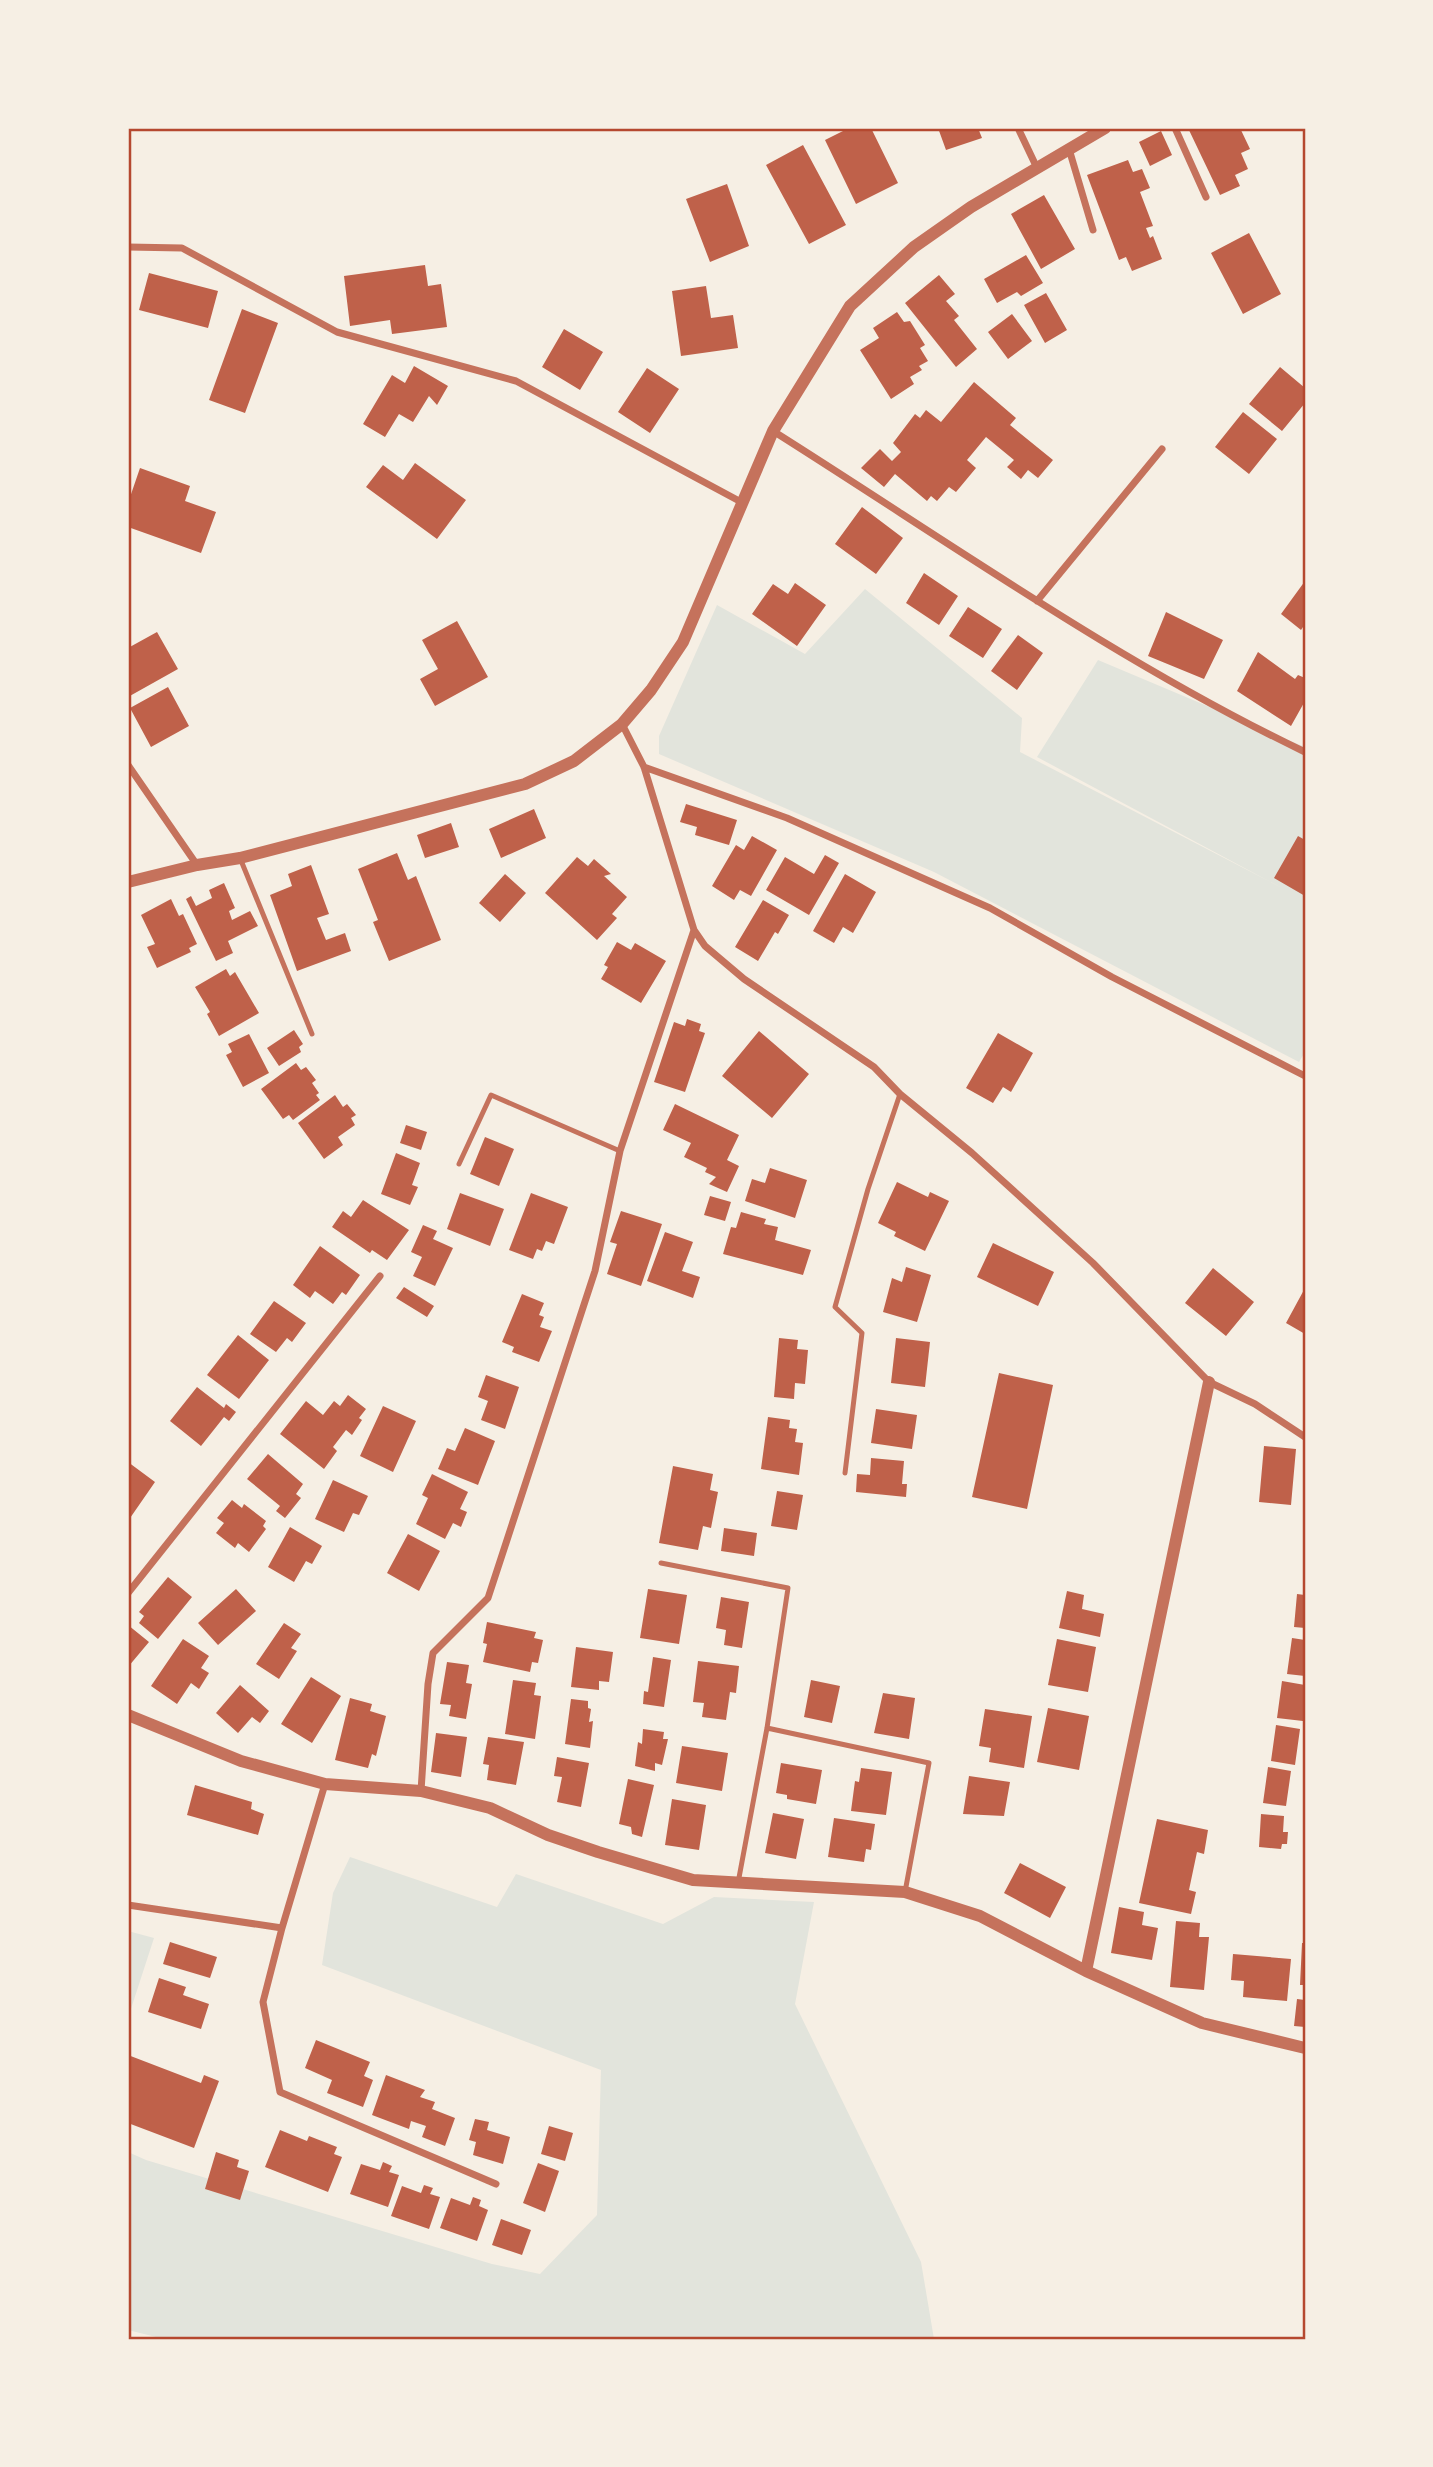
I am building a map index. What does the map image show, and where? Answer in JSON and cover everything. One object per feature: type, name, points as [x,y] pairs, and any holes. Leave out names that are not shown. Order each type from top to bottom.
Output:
[{"type":"street","points":[[1018,128],[1037,168]]},
{"type":"street","points":[[128,882],[197,865],[240,858],[525,784],[574,761],[622,724],[651,690],[683,642],[773,431],[850,306],[914,247],[971,207],[1105,128]]},
{"type":"street","points":[[1175,128],[1206,197]]},
{"type":"street","points":[[1069,149],[1093,230]]},
{"type":"street","points":[[128,247],[182,248],[337,332],[516,381],[744,503]]},
{"type":"street","points":[[773,431],[928,529],[1066,621],[1241,721],[1305,752]]},
{"type":"street","points":[[1037,601],[1162,449]]},
{"type":"street","points":[[622,724],[645,767],[694,930],[705,946],[744,979],[874,1067],[900,1094],[972,1153],[1093,1264],[1209,1382],[1255,1404],[1305,1437]]},
{"type":"street","points":[[128,765],[197,865]]},
{"type":"street","points":[[645,767],[787,818],[990,908],[1112,977],[1305,1076]]},
{"type":"street","points":[[422,1791],[428,1684],[433,1653],[488,1598],[595,1271],[620,1151],[694,930]]},
{"type":"street","points":[[128,1592],[380,1276]]},
{"type":"street","points":[[1086,1971],[1209,1382]]},
{"type":"street","points":[[128,1715],[241,1761],[325,1784],[422,1791],[490,1808],[548,1835],[693,1880],[905,1892],[980,1916],[1086,1971],[1202,2023],[1305,2048]]},
{"type":"street","points":[[325,1784],[282,1928],[263,2003],[280,2092],[496,2184]]},
{"type":"street","points":[[128,1905],[282,1928]]},
{"type":"lane","points":[[240,858],[312,1034]]},
{"type":"lane","points":[[845,1473],[862,1333],[835,1307],[868,1189],[900,1094]]},
{"type":"lane","points":[[459,1164],[491,1095],[620,1151]]},
{"type":"lane","points":[[661,1563],[788,1588],[767,1728],[738,1883]]},
{"type":"lane","points":[[767,1728],[929,1763],[905,1892]]},
{"type":"shaded area","points":[[865,589],[1022,718],[1020,752],[1282,888],[1037,757],[1098,660],[1305,747],[1305,1052],[1299,1062],[934,872],[659,754],[659,736],[717,605],[805,654]]},
{"type":"shaded area","points":[[350,1857],[497,1907],[516,1874],[663,1924],[714,1897],[814,1902],[795,2004],[921,2262],[934,2339],[164,2339],[128,2330],[128,2152],[146,2160],[492,2264],[540,2274],[597,2215],[601,2070],[322,1965],[333,1893]]},
{"type":"shaded area","points":[[128,1931],[154,1938],[128,2018]]},
{"type":"building","points":[[849,128],[871,128],[898,183],[856,204],[825,140]]},
{"type":"building","points":[[938,128],[978,128],[982,138],[946,150]]},
{"type":"building","points":[[1188,128],[1240,128],[1250,149],[1241,153],[1248,169],[1235,175],[1240,186],[1220,195]]},
{"type":"building","points":[[1161,131],[1172,155],[1150,166],[1139,142]]},
{"type":"building","points":[[803,145],[846,225],[809,244],[766,165]]},
{"type":"building","points":[[1128,160],[1133,172],[1142,169],[1150,188],[1140,192],[1153,226],[1146,228],[1150,238],[1153,236],[1162,259],[1132,271],[1126,257],[1119,260],[1087,175]]},
{"type":"building","points":[[727,184],[749,246],[710,262],[686,199]]},
{"type":"building","points":[[1044,195],[1075,249],[1041,269],[1011,214]]},
{"type":"building","points":[[1249,233],[1281,294],[1243,314],[1211,253]]},
{"type":"building","points":[[1026,255],[1043,283],[1021,296],[1017,292],[997,303],[984,279]]},
{"type":"building","points":[[425,265],[428,286],[441,284],[447,327],[392,334],[390,320],[350,326],[344,276]]},
{"type":"building","points":[[149,273],[218,291],[208,328],[139,310]]},
{"type":"building","points":[[939,275],[955,294],[946,301],[959,316],[954,320],[977,349],[956,367],[905,303]]},
{"type":"building","points":[[706,286],[711,318],[733,315],[738,348],[681,356],[672,291]]},
{"type":"building","points":[[1046,293],[1067,330],[1045,343],[1024,305]]},
{"type":"building","points":[[242,309],[278,323],[245,413],[209,400]]},
{"type":"building","points":[[897,312],[904,322],[910,321],[925,345],[920,348],[928,361],[919,366],[922,370],[910,377],[914,384],[891,399],[860,350],[879,338],[873,328]]},
{"type":"building","points":[[1012,314],[1032,341],[1008,359],[988,332]]},
{"type":"building","points":[[564,329],[603,352],[580,390],[542,367]]},
{"type":"building","points":[[414,366],[448,386],[437,405],[429,396],[413,422],[399,414],[385,437],[363,424],[392,375],[405,383]]},
{"type":"building","points":[[1280,367],[1305,388],[1305,403],[1282,431],[1249,404]]},
{"type":"building","points":[[647,368],[679,389],[650,433],[618,412]]},
{"type":"building","points":[[974,382],[1016,418],[1010,425],[1053,460],[1038,478],[1028,470],[1021,479],[1007,467],[1014,460],[986,437],[967,460],[976,468],[956,492],[949,487],[937,501],[931,496],[927,501],[895,474],[884,487],[861,468],[880,449],[892,461],[901,452],[893,443],[915,414],[920,418],[926,410],[941,422]]},
{"type":"building","points":[[1243,412],[1277,439],[1249,474],[1215,447]]},
{"type":"building","points":[[415,463],[466,500],[437,539],[366,487],[383,465],[403,480]]},
{"type":"building","points":[[140,468],[190,486],[185,501],[216,512],[201,553],[128,527],[128,503]]},
{"type":"building","points":[[862,507],[903,538],[876,574],[835,544]]},
{"type":"building","points":[[924,573],[958,596],[939,625],[906,603]]},
{"type":"building","points":[[1305,581],[1305,624],[1301,630],[1281,614]]},
{"type":"building","points":[[795,583],[826,605],[797,646],[752,614],[773,584],[788,594]]},
{"type":"building","points":[[968,607],[1002,629],[983,658],[949,636]]},
{"type":"building","points":[[1166,612],[1223,640],[1204,679],[1148,656]]},
{"type":"building","points":[[457,621],[488,677],[435,706],[420,679],[438,669],[422,640]]},
{"type":"building","points":[[157,632],[178,669],[128,697],[128,648]]},
{"type":"building","points":[[1018,635],[1043,653],[1017,690],[991,671]]},
{"type":"building","points":[[1258,652],[1295,679],[1298,675],[1305,678],[1305,701],[1291,726],[1237,691]]},
{"type":"building","points":[[168,687],[189,726],[151,747],[130,708]]},
{"type":"building","points":[[686,804],[737,820],[729,845],[695,835],[697,827],[680,822]]},
{"type":"building","points":[[534,809],[546,838],[501,858],[489,829]]},
{"type":"building","points":[[451,823],[459,847],[425,858],[417,835]]},
{"type":"building","points":[[752,836],[777,850],[751,896],[740,890],[734,900],[712,886],[736,845],[744,850]]},
{"type":"building","points":[[1298,836],[1305,840],[1305,896],[1274,878]]},
{"type":"building","points":[[397,853],[408,880],[416,876],[441,940],[389,961],[373,922],[378,920],[358,869]]},
{"type":"building","points":[[825,855],[839,863],[809,915],[766,890],[785,857],[814,874]]},
{"type":"building","points":[[577,857],[588,866],[594,859],[611,874],[604,876],[627,897],[612,914],[617,918],[597,940],[545,893]]},
{"type":"building","points":[[311,865],[329,914],[317,918],[326,940],[345,933],[351,951],[297,971],[270,895],[292,886],[288,874]]},
{"type":"building","points":[[505,874],[526,893],[500,922],[479,903]]},
{"type":"building","points":[[845,874],[876,892],[853,933],[843,927],[834,943],[813,931]]},
{"type":"building","points":[[224,883],[235,908],[229,911],[232,920],[250,911],[258,926],[228,941],[233,953],[216,961],[186,899],[191,896],[196,906],[212,898],[209,890]]},
{"type":"building","points":[[171,899],[179,916],[183,914],[197,944],[189,948],[191,952],[157,968],[147,947],[155,944],[141,915]]},
{"type":"building","points":[[763,900],[789,915],[778,934],[775,932],[758,961],[735,947]]},
{"type":"building","points":[[617,942],[631,950],[635,943],[666,961],[641,1003],[601,979],[608,967],[604,965]]},
{"type":"building","points":[[226,969],[230,976],[235,972],[259,1013],[219,1036],[207,1014],[210,1012],[195,987]]},
{"type":"building","points":[[687,1019],[701,1024],[699,1031],[705,1033],[685,1092],[654,1082],[674,1022],[685,1026]]},
{"type":"building","points":[[294,1030],[303,1044],[299,1047],[301,1052],[279,1066],[267,1048]]},
{"type":"building","points":[[759,1031],[809,1074],[772,1118],[722,1076]]},
{"type":"building","points":[[998,1033],[1033,1053],[1011,1092],[1003,1087],[993,1103],[966,1088]]},
{"type":"building","points":[[249,1034],[269,1073],[243,1087],[226,1055],[232,1052],[228,1044]]},
{"type":"building","points":[[296,1063],[301,1070],[306,1067],[316,1080],[312,1083],[320,1100],[293,1120],[289,1115],[283,1119],[261,1089]]},
{"type":"building","points":[[335,1095],[343,1107],[347,1104],[356,1115],[351,1118],[355,1125],[338,1137],[343,1145],[324,1159],[298,1123]]},
{"type":"building","points":[[675,1104],[739,1135],[727,1160],[739,1166],[727,1192],[709,1184],[716,1177],[705,1172],[707,1168],[684,1157],[691,1143],[663,1130]]},
{"type":"building","points":[[406,1125],[427,1132],[421,1150],[400,1143]]},
{"type":"building","points":[[485,1137],[514,1149],[499,1186],[470,1174]]},
{"type":"building","points":[[396,1153],[420,1163],[412,1185],[418,1187],[410,1205],[381,1194]]},
{"type":"building","points":[[770,1168],[807,1180],[795,1218],[745,1201],[752,1179],[765,1183]]},
{"type":"building","points":[[897,1182],[928,1197],[930,1192],[949,1201],[925,1251],[894,1236],[896,1232],[878,1223]]},
{"type":"building","points":[[460,1193],[504,1209],[490,1246],[447,1229]]},
{"type":"building","points":[[531,1193],[568,1207],[554,1244],[546,1241],[542,1251],[537,1249],[533,1259],[509,1250]]},
{"type":"building","points":[[710,1196],[731,1202],[725,1221],[704,1215]]},
{"type":"building","points":[[363,1200],[409,1230],[387,1260],[372,1250],[370,1253],[332,1227],[343,1211],[351,1217]]},
{"type":"building","points":[[621,1211],[662,1224],[641,1286],[607,1274],[617,1244],[610,1242]]},
{"type":"building","points":[[741,1212],[766,1219],[764,1224],[778,1227],[775,1240],[811,1250],[803,1275],[723,1254],[731,1227],[736,1228]]},
{"type":"building","points":[[423,1225],[437,1231],[433,1239],[453,1248],[435,1286],[413,1276],[422,1257],[411,1252]]},
{"type":"building","points":[[665,1232],[693,1242],[682,1271],[700,1277],[693,1298],[647,1281]]},
{"type":"building","points":[[993,1243],[1054,1272],[1038,1306],[977,1277]]},
{"type":"building","points":[[320,1246],[360,1275],[346,1295],[342,1292],[333,1304],[315,1291],[310,1298],[293,1285]]},
{"type":"building","points":[[906,1267],[931,1275],[917,1322],[883,1312],[892,1278],[902,1282]]},
{"type":"building","points":[[1213,1268],[1254,1302],[1226,1336],[1185,1303]]},
{"type":"building","points":[[404,1287],[434,1306],[427,1317],[396,1298]]},
{"type":"building","points":[[1305,1288],[1305,1334],[1286,1323]]},
{"type":"building","points":[[522,1294],[544,1303],[539,1315],[544,1317],[540,1327],[552,1331],[539,1362],[512,1352],[514,1347],[502,1342]]},
{"type":"building","points":[[274,1301],[306,1323],[292,1342],[287,1338],[276,1352],[250,1334]]},
{"type":"building","points":[[238,1335],[269,1360],[239,1399],[207,1375]]},
{"type":"building","points":[[779,1338],[798,1340],[797,1349],[808,1350],[805,1384],[795,1383],[794,1399],[774,1397]]},
{"type":"building","points":[[896,1338],[930,1342],[925,1387],[891,1383]]},
{"type":"building","points":[[999,1373],[1053,1385],[1027,1509],[972,1497]]},
{"type":"building","points":[[486,1375],[519,1387],[505,1429],[481,1420],[488,1401],[478,1397]]},
{"type":"building","points":[[197,1387],[224,1408],[226,1404],[236,1412],[229,1421],[224,1417],[201,1446],[170,1421]]},
{"type":"building","points":[[348,1395],[366,1409],[352,1435],[346,1430],[333,1447],[337,1451],[324,1469],[280,1434],[306,1401],[323,1415],[334,1401],[340,1406]]},
{"type":"building","points":[[383,1406],[416,1421],[393,1472],[360,1456]]},
{"type":"building","points":[[876,1409],[917,1415],[912,1449],[871,1443]]},
{"type":"building","points":[[768,1417],[790,1420],[789,1428],[797,1429],[795,1442],[803,1443],[799,1475],[761,1469]]},
{"type":"building","points":[[465,1428],[495,1441],[478,1485],[438,1469],[447,1448],[455,1451]]},
{"type":"building","points":[[1264,1446],[1296,1449],[1291,1505],[1259,1502]]},
{"type":"building","points":[[268,1454],[303,1484],[296,1494],[301,1498],[285,1518],[276,1511],[280,1506],[247,1479]]},
{"type":"building","points":[[871,1458],[904,1461],[902,1484],[907,1484],[906,1497],[856,1492],[857,1474],[870,1475]]},
{"type":"building","points":[[128,1462],[155,1482],[128,1521]]},
{"type":"building","points":[[673,1466],[713,1474],[710,1490],[718,1492],[711,1528],[703,1526],[698,1550],[659,1543]]},
{"type":"building","points":[[432,1474],[468,1492],[460,1509],[467,1512],[461,1527],[453,1523],[445,1539],[416,1524],[428,1498],[422,1495]]},
{"type":"building","points":[[333,1480],[368,1496],[359,1515],[353,1513],[344,1532],[315,1519]]},
{"type":"building","points":[[777,1491],[803,1495],[797,1530],[771,1526]]},
{"type":"building","points":[[232,1500],[242,1508],[244,1504],[266,1521],[263,1526],[266,1529],[249,1552],[238,1543],[235,1548],[216,1533],[224,1523],[217,1518]]},
{"type":"building","points":[[290,1527],[322,1546],[312,1564],[306,1561],[294,1582],[268,1567]]},
{"type":"building","points":[[724,1528],[757,1533],[754,1556],[721,1551]]},
{"type":"building","points":[[408,1534],[440,1551],[419,1591],[387,1573]]},
{"type":"building","points":[[168,1577],[192,1597],[158,1639],[139,1623],[144,1616],[139,1612]]},
{"type":"building","points":[[236,1589],[256,1611],[218,1645],[198,1623]]},
{"type":"building","points":[[648,1589],[687,1595],[679,1644],[640,1638]]},
{"type":"building","points":[[1067,1591],[1084,1595],[1082,1609],[1104,1614],[1100,1637],[1059,1628]]},
{"type":"building","points":[[1297,1594],[1305,1595],[1305,1628],[1294,1627]]},
{"type":"building","points":[[721,1597],[749,1602],[742,1648],[724,1645],[726,1630],[716,1628]]},
{"type":"building","points":[[487,1622],[536,1632],[534,1638],[543,1640],[538,1663],[532,1662],[530,1672],[483,1662],[487,1644],[483,1643]]},
{"type":"building","points":[[284,1623],[301,1634],[291,1648],[297,1651],[279,1679],[256,1664]]},
{"type":"building","points":[[128,1625],[149,1642],[128,1667]]},
{"type":"building","points":[[1292,1638],[1305,1640],[1305,1676],[1287,1674]]},
{"type":"building","points":[[183,1639],[209,1656],[201,1668],[209,1673],[199,1689],[191,1683],[177,1704],[151,1686]]},
{"type":"building","points":[[1057,1639],[1096,1647],[1088,1692],[1048,1685]]},
{"type":"building","points":[[576,1647],[613,1652],[609,1682],[599,1681],[599,1690],[571,1687]]},
{"type":"building","points":[[653,1657],[671,1660],[664,1707],[643,1704],[644,1691],[648,1692]]},
{"type":"building","points":[[698,1661],[739,1666],[736,1693],[730,1692],[726,1720],[702,1717],[704,1703],[693,1702]]},
{"type":"building","points":[[447,1662],[469,1665],[466,1683],[472,1684],[466,1719],[449,1716],[451,1705],[440,1704]]},
{"type":"building","points":[[311,1677],[341,1696],[312,1743],[281,1724]]},
{"type":"building","points":[[513,1680],[536,1683],[534,1695],[541,1696],[535,1739],[505,1734]]},
{"type":"building","points":[[811,1680],[840,1686],[832,1723],[804,1717]]},
{"type":"building","points":[[1282,1681],[1305,1685],[1303,1721],[1277,1718]]},
{"type":"building","points":[[240,1685],[269,1711],[260,1723],[252,1717],[238,1733],[216,1713]]},
{"type":"building","points":[[883,1693],[915,1698],[909,1739],[874,1733]]},
{"type":"building","points":[[350,1698],[372,1704],[370,1711],[386,1716],[376,1756],[372,1754],[368,1768],[335,1760]]},
{"type":"building","points":[[571,1699],[588,1701],[588,1708],[591,1709],[589,1722],[593,1721],[590,1748],[565,1744]]},
{"type":"building","points":[[1048,1708],[1089,1716],[1079,1770],[1037,1762]]},
{"type":"building","points":[[985,1709],[1032,1716],[1024,1768],[989,1762],[991,1748],[979,1746]]},
{"type":"building","points":[[1276,1725],[1300,1729],[1295,1765],[1271,1761]]},
{"type":"building","points":[[643,1729],[664,1732],[663,1739],[668,1739],[662,1765],[655,1763],[655,1771],[635,1766],[638,1742],[642,1744]]},
{"type":"building","points":[[436,1733],[467,1737],[461,1777],[431,1772]]},
{"type":"building","points":[[488,1737],[524,1742],[516,1785],[487,1780],[489,1765],[483,1764]]},
{"type":"building","points":[[682,1746],[728,1753],[722,1791],[676,1783]]},
{"type":"building","points":[[557,1757],[589,1763],[581,1807],[557,1802],[562,1777],[554,1776]]},
{"type":"building","points":[[781,1763],[822,1770],[816,1804],[787,1799],[787,1795],[776,1793]]},
{"type":"building","points":[[1268,1767],[1291,1771],[1286,1806],[1263,1803]]},
{"type":"building","points":[[861,1768],[892,1772],[886,1815],[851,1811],[855,1781],[859,1782]]},
{"type":"building","points":[[969,1776],[1010,1782],[1004,1816],[963,1814]]},
{"type":"building","points":[[628,1779],[654,1785],[642,1837],[632,1834],[631,1827],[619,1824]]},
{"type":"building","points":[[195,1785],[252,1802],[251,1809],[264,1814],[258,1835],[187,1815]]},
{"type":"building","points":[[672,1799],[706,1805],[699,1850],[665,1845]]},
{"type":"building","points":[[773,1813],[804,1819],[796,1859],[765,1853]]},
{"type":"building","points":[[1261,1814],[1284,1816],[1283,1832],[1288,1832],[1287,1844],[1282,1844],[1281,1849],[1259,1847]]},
{"type":"building","points":[[834,1818],[875,1824],[871,1850],[866,1849],[864,1862],[828,1857]]},
{"type":"building","points":[[1157,1819],[1208,1830],[1204,1854],[1197,1852],[1189,1890],[1196,1892],[1191,1914],[1139,1903]]},
{"type":"building","points":[[1020,1863],[1066,1887],[1050,1918],[1004,1893]]},
{"type":"building","points":[[1119,1907],[1144,1912],[1142,1925],[1158,1928],[1152,1960],[1111,1953]]},
{"type":"building","points":[[1176,1921],[1200,1923],[1199,1937],[1209,1937],[1204,1990],[1170,1987]]},
{"type":"building","points":[[170,1942],[217,1957],[210,1978],[163,1964]]},
{"type":"building","points":[[1302,1943],[1305,1943],[1305,1985],[1300,1985]]},
{"type":"building","points":[[1233,1954],[1291,1959],[1287,2001],[1243,1997],[1244,1981],[1231,1980]]},
{"type":"building","points":[[159,1978],[186,1987],[183,1995],[209,2004],[201,2029],[148,2012]]},
{"type":"building","points":[[1297,1999],[1305,2000],[1305,2027],[1294,2026]]},
{"type":"building","points":[[316,2040],[370,2062],[364,2076],[373,2080],[363,2107],[327,2093],[332,2080],[305,2068]]},
{"type":"building","points":[[128,2055],[201,2083],[204,2075],[219,2081],[194,2148],[128,2123]]},
{"type":"building","points":[[386,2075],[425,2090],[420,2097],[435,2102],[432,2109],[455,2118],[445,2146],[422,2137],[426,2126],[411,2121],[409,2129],[372,2115]]},
{"type":"building","points":[[475,2119],[489,2122],[487,2130],[510,2137],[503,2164],[473,2155],[476,2142],[469,2140]]},
{"type":"building","points":[[549,2126],[573,2133],[565,2161],[541,2154]]},
{"type":"building","points":[[280,2130],[307,2141],[309,2136],[337,2147],[334,2154],[342,2157],[328,2192],[265,2167]]},
{"type":"building","points":[[216,2152],[239,2160],[237,2167],[249,2171],[240,2200],[205,2189]]},
{"type":"building","points":[[383,2162],[392,2166],[389,2172],[399,2175],[388,2207],[350,2194],[361,2164],[380,2170]]},
{"type":"building","points":[[538,2163],[559,2171],[545,2212],[523,2203]]},
{"type":"building","points":[[424,2185],[433,2188],[430,2194],[440,2197],[429,2229],[391,2216],[402,2186],[421,2193]]},
{"type":"building","points":[[473,2197],[481,2200],[479,2206],[488,2210],[477,2241],[440,2228],[451,2198],[470,2205]]},
{"type":"building","points":[[501,2219],[531,2230],[522,2255],[492,2245]]}]
